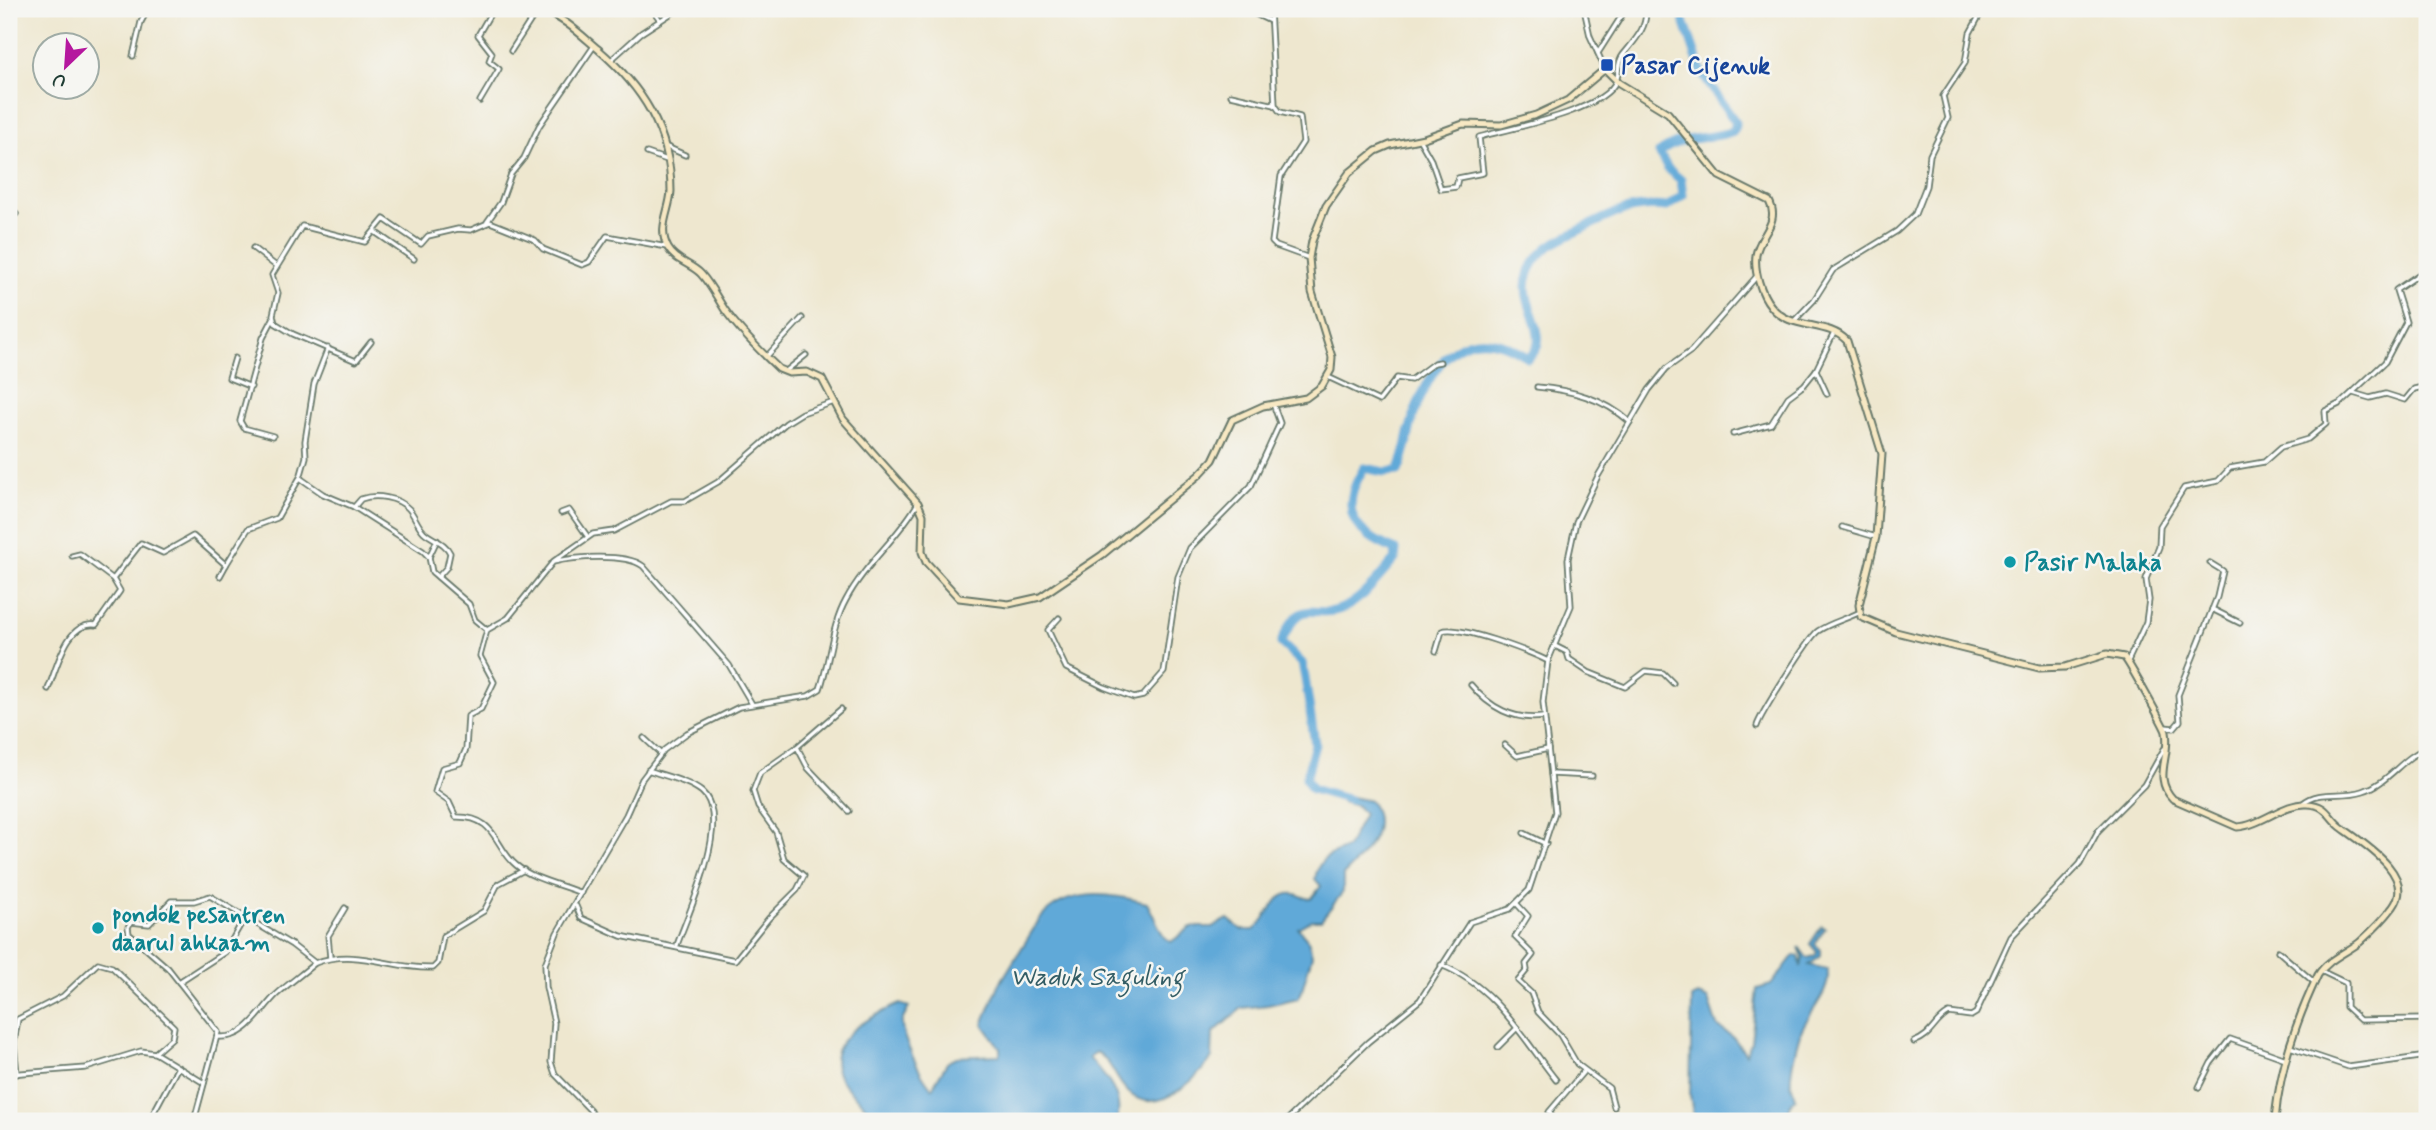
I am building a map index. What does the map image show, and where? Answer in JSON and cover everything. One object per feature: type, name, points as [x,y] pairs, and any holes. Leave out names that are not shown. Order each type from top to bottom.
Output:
[{"type":"main road","points":[[540,9],[574,27],[611,60],[639,90],[654,114],[665,147],[671,191],[663,220],[667,247],[676,257],[702,275],[729,315],[785,372],[807,372],[819,377],[848,425],[918,503],[923,515],[922,552],[926,562],[959,598],[988,604],[1031,601],[1102,555],[1199,475],[1213,460],[1232,420],[1273,404],[1311,395],[1328,377],[1332,357],[1314,302],[1309,258],[1326,206],[1349,173],[1383,147],[1463,124],[1490,126],[1536,115],[1575,95],[1605,69],[1616,81],[1660,106],[1688,134],[1719,176],[1764,197],[1771,205],[1773,219],[1756,258],[1765,298],[1772,309],[1794,322],[1843,336],[1849,346],[1879,437],[1882,471],[1876,537],[1858,613],[1864,620],[1896,632],[2039,668],[2065,667],[2107,654],[2117,654],[2128,661],[2164,727],[2168,745],[2161,774],[2167,793],[2178,803],[2237,827],[2302,804],[2329,810],[2338,825],[2372,847],[2399,888],[2393,906],[2367,935],[2321,971],[2286,1059],[2279,1083],[2275,1121]]},
{"type":"street","points":[[133,55],[141,22],[148,9]]},
{"type":"street","points":[[480,101],[499,69],[489,61],[491,52],[478,35],[493,9]]},
{"type":"street","points":[[511,51],[540,9]]},
{"type":"street","points":[[652,9],[660,20]]},
{"type":"street","points":[[1245,9],[1270,21]]},
{"type":"street","points":[[1270,9],[1275,105],[1280,112],[1300,117],[1303,142],[1281,176],[1272,242],[1309,258]]},
{"type":"street","points":[[1584,9],[1605,69]]},
{"type":"street","points":[[1598,53],[1626,9]]},
{"type":"street","points":[[1418,139],[1431,160],[1441,189],[1456,187],[1458,178],[1485,172],[1480,137],[1522,128],[1582,107],[1603,95],[1616,81],[1619,61],[1640,33],[1645,9]]},
{"type":"street","points":[[1794,322],[1814,300],[1833,270],[1897,231],[1915,214],[1926,186],[1930,155],[1948,118],[1943,96],[1965,62],[1970,33],[1983,9]]},
{"type":"street","points":[[611,60],[675,10]]},
{"type":"street","points":[[273,436],[240,424],[263,338],[274,319],[278,293],[272,277],[276,266],[302,226],[365,242],[381,221],[387,220],[421,244],[428,236],[458,229],[471,230],[487,223],[501,202],[511,174],[524,158],[539,125],[594,46]]},
{"type":"street","points":[[1231,95],[1275,105]]},
{"type":"street","points":[[665,147],[685,155]]},
{"type":"street","points":[[647,153],[667,160]]},
{"type":"street","points":[[9,208],[16,214]]},
{"type":"street","points":[[487,223],[534,240],[543,249],[582,265],[589,262],[607,236],[667,247]]},
{"type":"street","points":[[375,232],[414,259]]},
{"type":"street","points":[[253,248],[276,266]]},
{"type":"street","points":[[2128,661],[2146,622],[2149,600],[2147,579],[2159,548],[2160,526],[2182,491],[2192,484],[2218,481],[2226,471],[2238,465],[2264,463],[2281,447],[2313,437],[2326,424],[2325,411],[2353,393],[2385,362],[2406,322],[2396,290],[2427,269]]},
{"type":"street","points":[[1286,1121],[1368,1042],[1420,1000],[1440,964],[1473,920],[1502,912],[1517,904],[1529,890],[1555,812],[1543,717],[1548,661],[1571,606],[1568,559],[1576,522],[1598,476],[1662,374],[1691,351],[1759,274]]},
{"type":"street","points":[[767,356],[802,318]]},
{"type":"street","points":[[274,319],[282,329],[358,361],[371,342]]},
{"type":"street","points":[[1733,434],[1771,424],[1788,397],[1804,385],[1816,370],[1834,333]]},
{"type":"street","points":[[220,576],[248,529],[277,517],[300,478],[306,457],[306,436],[314,384],[328,348]]},
{"type":"street","points":[[785,372],[806,355]]},
{"type":"street","points":[[235,358],[229,378],[251,387]]},
{"type":"street","points":[[1328,377],[1379,401],[1397,378],[1411,380],[1434,363],[1440,362]]},
{"type":"street","points":[[1816,370],[1827,394]]},
{"type":"street","points":[[2353,393],[2375,398],[2386,394],[2405,400],[2414,389],[2427,386]]},
{"type":"street","points":[[1537,387],[1578,392],[1590,401],[1601,401],[1611,406],[1630,422]]},
{"type":"street","points":[[581,893],[524,870],[513,862],[495,833],[472,819],[456,817],[449,802],[435,792],[442,768],[460,763],[466,750],[468,716],[481,709],[494,682],[480,656],[487,630],[508,618],[553,562],[588,537],[599,531],[614,531],[671,501],[685,501],[718,482],[786,423],[802,413],[836,402]]},
{"type":"street","points":[[1059,618],[1051,624],[1048,633],[1066,668],[1134,698],[1143,696],[1158,682],[1168,651],[1177,587],[1184,562],[1192,544],[1231,509],[1259,472],[1280,423],[1273,404]]},
{"type":"street","points":[[300,478],[323,494],[354,508],[429,557]]},
{"type":"street","points":[[354,508],[366,497],[398,501],[408,508],[426,534],[437,540],[450,553],[447,567],[438,577]]},
{"type":"street","points":[[594,1121],[590,1110],[555,1074],[551,1056],[554,1023],[546,987],[546,957],[626,815],[648,769],[660,753],[687,733],[752,704],[808,696],[820,689],[844,603],[882,550],[901,531],[918,503]]},
{"type":"street","points":[[561,513],[573,512],[588,537]]},
{"type":"street","points":[[1842,527],[1876,537]]},
{"type":"street","points":[[113,579],[141,542],[163,553],[193,536],[226,565]]},
{"type":"street","points":[[437,540],[429,557],[431,570],[469,604],[475,621],[487,630]]},
{"type":"street","points":[[48,689],[72,632],[87,624],[96,625],[119,593],[113,579],[79,553],[72,556]]},
{"type":"street","points":[[553,562],[591,558],[629,560],[643,566],[729,664],[752,704]]},
{"type":"street","points":[[2164,727],[2174,728],[2180,721],[2178,695],[2212,610],[2223,571],[2210,563]]},
{"type":"street","points":[[2212,610],[2240,623]]},
{"type":"street","points":[[1758,726],[1772,694],[1793,668],[1816,631],[1858,613]]},
{"type":"street","points":[[1436,652],[1446,629],[1478,634],[1503,646],[1548,661]]},
{"type":"street","points":[[1555,646],[1567,652],[1568,658],[1588,672],[1625,687],[1646,671],[1662,673],[1673,683]]},
{"type":"street","points":[[1471,685],[1490,706],[1517,717],[1543,717]]},
{"type":"street","points":[[576,904],[578,915],[602,929],[640,941],[676,946],[710,957],[735,960],[801,883],[803,874],[784,859],[776,832],[758,807],[753,791],[760,773],[797,747],[841,709]]},
{"type":"street","points":[[644,738],[660,753]]},
{"type":"street","points":[[1914,1042],[1930,1034],[1941,1018],[1949,1013],[1971,1016],[1976,1013],[2011,937],[2080,864],[2098,831],[2144,785],[2168,745]]},
{"type":"street","points":[[1505,746],[1517,757],[1548,750]]},
{"type":"street","points":[[797,747],[808,768],[849,811]]},
{"type":"street","points":[[2302,804],[2314,796],[2362,792],[2387,778],[2410,755],[2427,748]]},
{"type":"street","points":[[648,769],[698,789],[706,795],[713,812],[711,845],[676,946]]},
{"type":"street","points":[[1551,774],[1592,776]]},
{"type":"street","points":[[1524,833],[1546,844]]},
{"type":"street","points":[[219,1037],[235,1036],[248,1027],[276,995],[315,963],[330,958],[359,956],[433,968],[438,963],[443,936],[488,908],[498,884],[524,870]]},
{"type":"street","points":[[194,1121],[219,1037],[217,1028],[159,959],[129,934],[129,924],[135,921],[149,924],[173,901],[190,902],[207,896],[292,945],[315,963]]},
{"type":"street","points":[[1517,904],[1528,916],[1515,937],[1533,955],[1526,964],[1527,970],[1517,981],[1531,993],[1538,1012],[1560,1035],[1584,1071],[1606,1084],[1614,1107]]},
{"type":"street","points":[[330,958],[328,936],[345,908]]},
{"type":"street","points":[[179,982],[225,952],[245,917]]},
{"type":"street","points":[[2277,951],[2315,983]]},
{"type":"street","points":[[17,1074],[14,1043],[18,1019],[63,996],[97,964],[112,968],[174,1027],[172,1038],[155,1053]]},
{"type":"street","points":[[1440,964],[1465,975],[1484,989],[1556,1080]]},
{"type":"street","points":[[2321,971],[2346,983],[2346,1007],[2360,1020],[2427,1019]]},
{"type":"street","points":[[1498,1047],[1517,1028]]},
{"type":"street","points":[[2199,1087],[2211,1063],[2230,1039],[2286,1059]]},
{"type":"street","points":[[2290,1047],[2349,1067],[2427,1056]]},
{"type":"street","points":[[9,1074],[86,1068],[141,1051],[155,1053],[177,1069],[204,1083]]},
{"type":"street","points":[[149,1121],[177,1069]]},
{"type":"street","points":[[1555,1121],[1549,1112],[1584,1071]]},
{"type":"water","name":"Waduk Saguling","points":[[1342,795],[1370,801],[1377,822],[1376,832],[1366,851],[1343,875],[1343,892],[1321,920],[1312,920],[1298,928],[1308,940],[1312,955],[1301,993],[1298,998],[1242,1008],[1213,1033],[1212,1058],[1183,1088],[1158,1100],[1146,1101],[1134,1096],[1123,1086],[1104,1058],[1096,1052],[1089,1058],[1112,1086],[1118,1103],[1117,1121],[878,1121],[841,1080],[836,1066],[836,1053],[842,1042],[876,1015],[900,1004],[909,1007],[902,1022],[908,1046],[932,1088],[947,1063],[956,1057],[1000,1055],[1000,1048],[983,1024],[999,985],[1039,920],[1062,902],[1075,897],[1103,895],[1147,903],[1164,937],[1171,942],[1191,927],[1213,927],[1228,919],[1242,930],[1254,930],[1282,897],[1295,894],[1311,899],[1321,886],[1315,879],[1319,866],[1330,856],[1347,848],[1364,814],[1357,806],[1342,802]]},
{"type":"water","points":[[1822,926],[1825,928],[1815,944],[1821,950],[1821,956],[1809,965],[1827,969],[1827,985],[1798,1040],[1791,1079],[1796,1098],[1789,1106],[1788,1119],[1694,1121],[1690,1095],[1692,998],[1698,995],[1708,999],[1717,1026],[1733,1037],[1746,1054],[1751,1042],[1757,989],[1771,985],[1794,955],[1799,956],[1801,967],[1803,958],[1799,947],[1807,958],[1815,956],[1817,952],[1810,944]]},
{"type":"waterway","points":[[1350,800],[1312,789],[1306,779],[1315,744],[1305,678],[1302,663],[1281,643],[1296,617],[1310,611],[1327,612],[1349,605],[1368,590],[1395,559],[1396,550],[1369,536],[1360,528],[1351,508],[1352,496],[1364,468],[1385,472],[1398,471],[1422,394],[1443,360],[1456,349],[1471,342],[1487,341],[1506,346],[1528,358],[1535,350],[1538,332],[1528,300],[1527,279],[1540,255],[1560,240],[1619,212],[1646,207],[1667,207],[1683,195],[1681,180],[1668,169],[1659,153],[1687,140],[1733,131],[1736,123],[1702,74],[1680,9]]},
{"type":"place","name":"Pasar Cijenuk","points":[[1607,65]]},
{"type":"place","name":"Pasir Malaka","points":[[2010,562]]},
{"type":"place","name":"pondok pesantren daarul ahkaam","points":[[98,928]]}]
